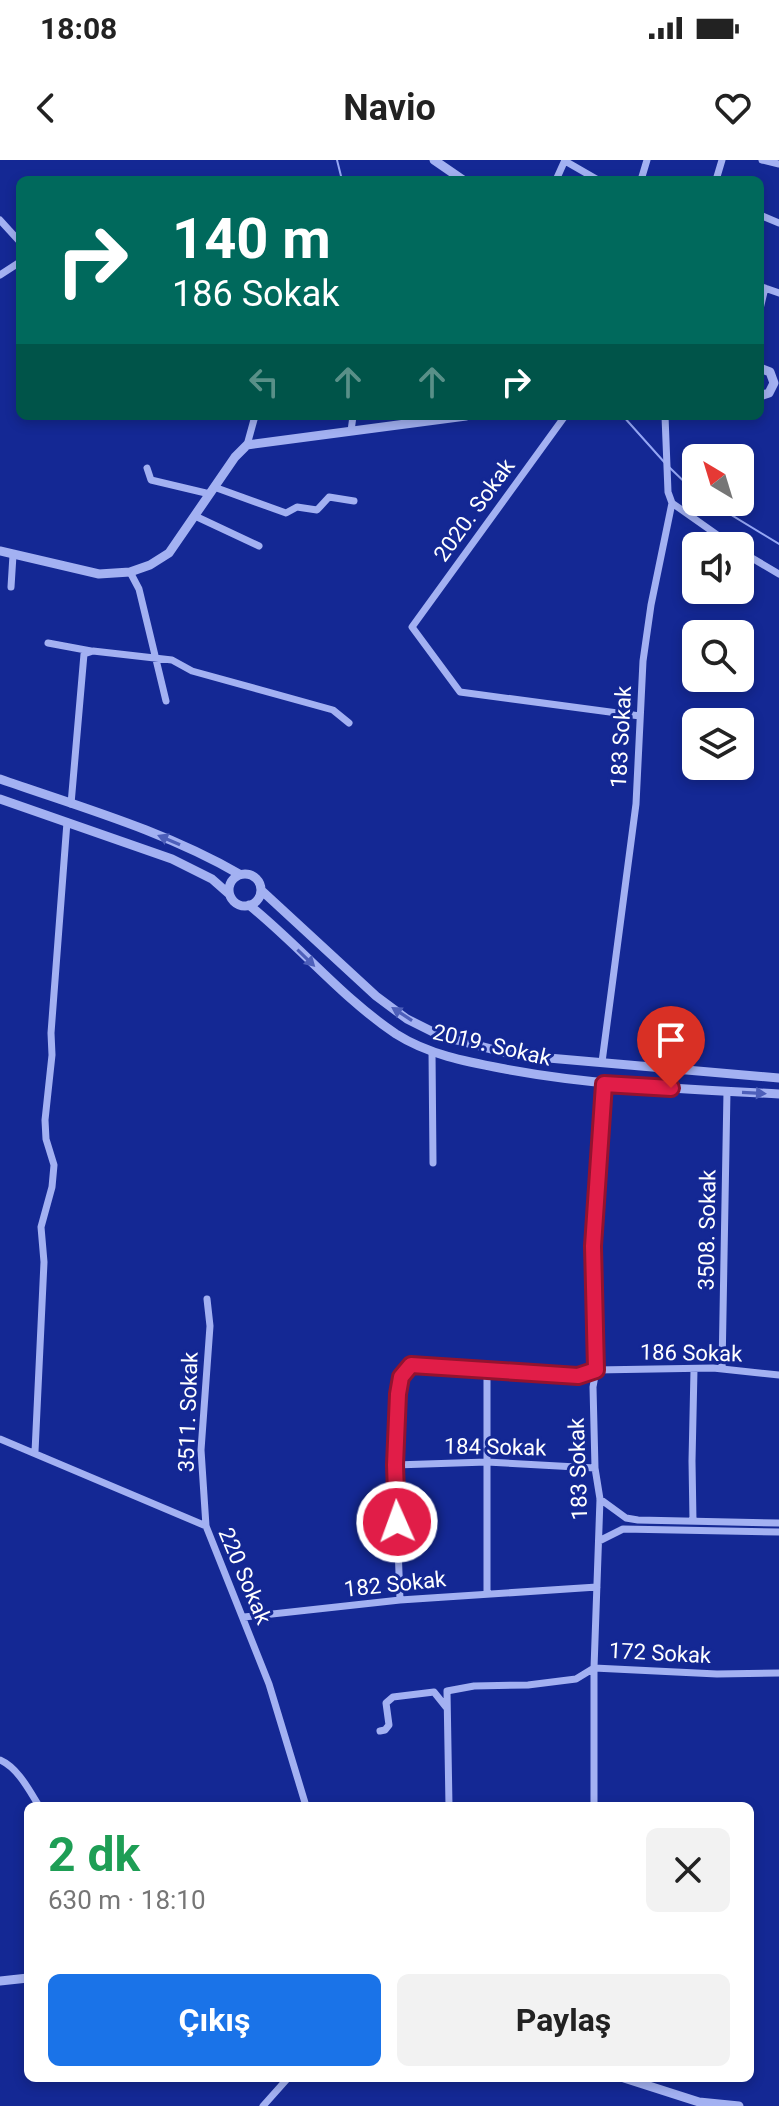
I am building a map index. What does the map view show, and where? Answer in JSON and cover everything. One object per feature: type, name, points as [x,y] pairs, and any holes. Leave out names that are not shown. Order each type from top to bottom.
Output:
[{"type":"street","points":[[434,160],[447,165]]},
{"type":"street","points":[[762,160],[779,164]]},
{"type":"street","points":[[565,161],[591,176]]},
{"type":"street","points":[[0,220],[16,238]]},
{"type":"street","points":[[775,373],[775,390]]},
{"type":"street","points":[[0,551],[99,574],[130,572],[150,565],[169,553],[247,445],[254,420]]},
{"type":"street","points":[[351,431],[352,420]]},
{"type":"street","points":[[247,445],[423,420]]},
{"type":"street","name":"2020. Sokak","points":[[562,420],[412,627],[460,692],[640,716]]},
{"type":"street","name":"183 Sokak","points":[[602,1062],[636,804],[647,633],[672,503],[668,492],[665,420]]},
{"type":"street","points":[[147,468],[151,480],[212,490],[286,513],[297,507],[317,510],[329,497],[354,501]]},
{"type":"street","points":[[672,503],[713,532]]},
{"type":"street","points":[[195,516],[259,546]]},
{"type":"street","points":[[11,587],[13,555]]},
{"type":"street","points":[[754,559],[779,574]]},
{"type":"street","points":[[130,572],[139,589],[166,701]]},
{"type":"street","points":[[48,643],[172,660],[192,671],[333,710],[349,723]]},
{"type":"street","points":[[71,804],[84,654],[93,651]]},
{"type":"street","name":"2019. Sokak","points":[[0,779],[196,851],[239,874],[254,876],[261,890],[376,996],[407,1019],[441,1036],[514,1055],[779,1078]]},
{"type":"street","name":"2019. Sokak","points":[[0,799],[172,859],[212,879],[235,903],[249,905],[269,921],[355,1005],[398,1035],[432,1051],[484,1065],[604,1084],[779,1094]]},
{"type":"street","points":[[35,1452],[44,1262],[41,1227],[52,1187],[54,1165],[46,1139],[45,1120],[67,822]]},
{"type":"street","points":[[229,894],[229,885],[239,874]]},
{"type":"street","points":[[249,905],[257,900],[261,890]]},
{"type":"street","points":[[432,1051],[433,1163]]},
{"type":"street","name":"183 Sokak","points":[[594,1802],[594,1668],[600,1499],[595,1468],[593,1246],[604,1084]]},
{"type":"street","name":"3508. Sokak","points":[[722,1369],[727,1091]]},
{"type":"street","name":"3511. Sokak","points":[[206,1526],[201,1450],[210,1326],[207,1299]]},
{"type":"street","name":"186 Sokak","points":[[400,1600],[395,1465],[398,1394],[401,1377],[411,1365],[578,1376],[596,1370],[722,1369],[779,1375]]},
{"type":"street","points":[[487,1370],[487,1593]]},
{"type":"street","points":[[693,1521],[694,1370]]},
{"type":"street","name":"220 Sokak","points":[[0,1439],[206,1526],[279,1713],[305,1802]]},
{"type":"street","name":"184 Sokak","points":[[395,1465],[487,1462],[595,1468]]},
{"type":"street","points":[[600,1499],[626,1518],[779,1523]]},
{"type":"street","points":[[599,1541],[623,1529],[779,1532]]},
{"type":"street","name":"182 Sokak","points":[[244,1617],[400,1600],[597,1587]]},
{"type":"street","name":"172 Sokak","points":[[447,1709],[447,1691],[474,1686],[528,1685],[576,1679],[594,1668],[717,1674],[779,1673]]},
{"type":"street","points":[[380,1731],[389,1725],[386,1703],[393,1697],[434,1692],[447,1709],[449,1802]]},
{"type":"street","points":[[0,1760],[7,1763],[23,1781],[36,1802]]},
{"type":"street","points":[[0,1981],[24,1978]]},
{"type":"street","points":[[263,2106],[284,2082]]},
{"type":"street","points":[[640,2082],[699,2102],[739,2106]]},
{"type":"waterway","points":[[337,160],[341,176]]},
{"type":"waterway","points":[[627,420],[665,463]]},
{"type":"waterway","points":[[669,467],[682,480]]},
{"type":"waterway","points":[[733,516],[779,544]]},
{"type":"route","points":[[397,1522],[395,1465],[398,1394],[401,1377],[411,1365],[578,1376],[596,1370],[593,1246],[604,1084],[671,1088]]}]
